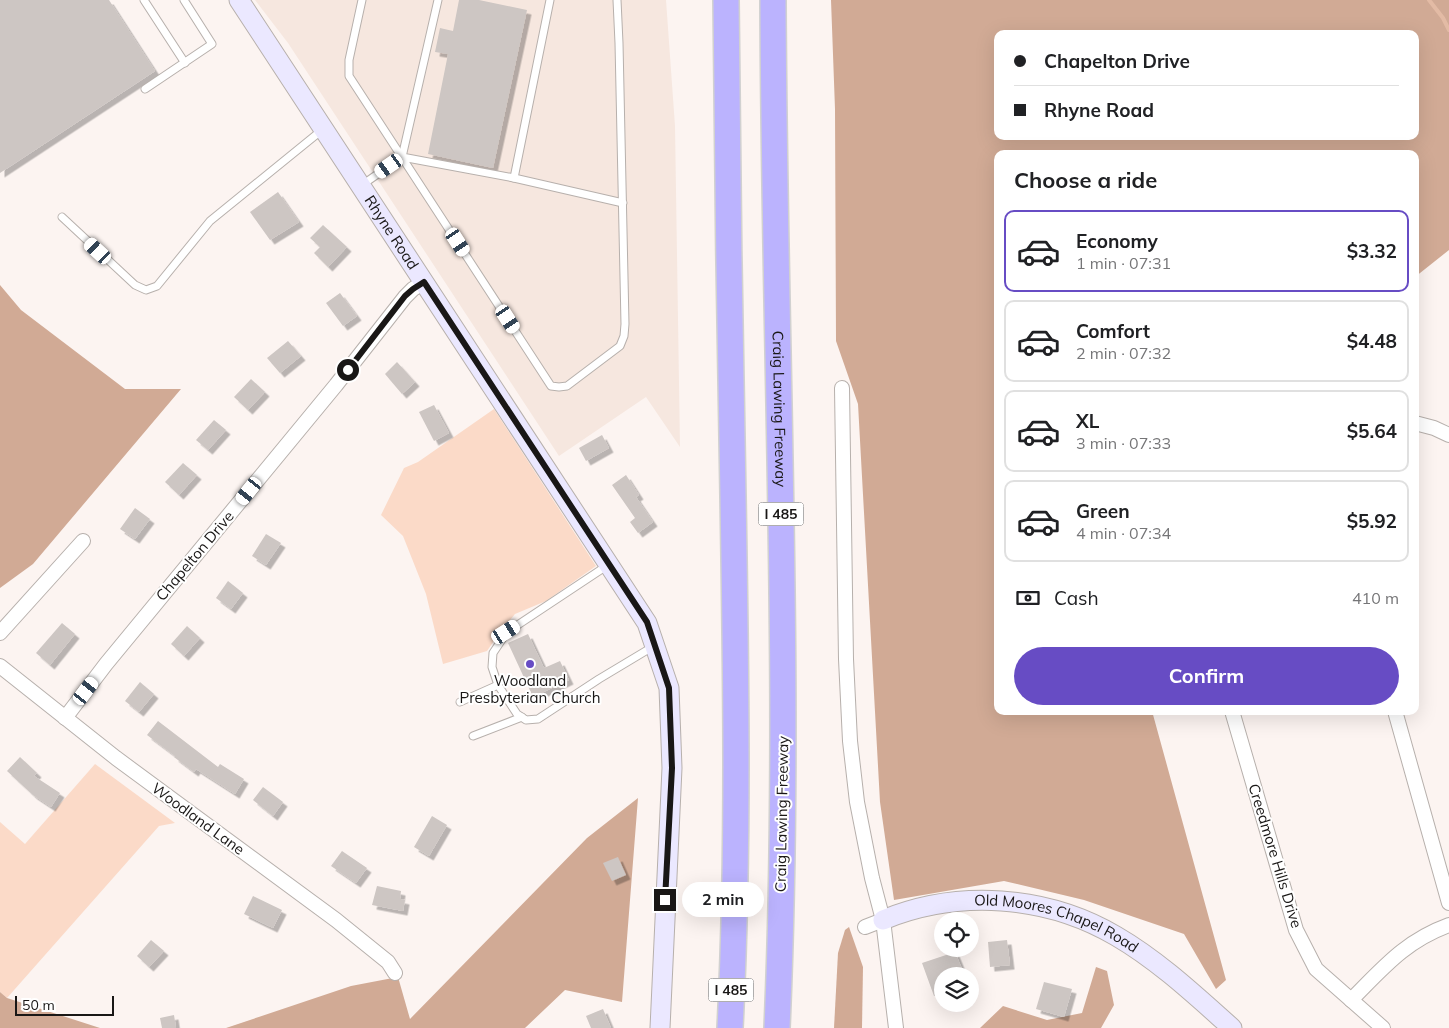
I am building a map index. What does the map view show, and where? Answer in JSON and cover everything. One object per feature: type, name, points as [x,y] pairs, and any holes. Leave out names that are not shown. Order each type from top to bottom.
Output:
[{"type":"highway","name":"I 485","points":[[726,0],[727,191],[736,706],[735,894],[730,1028]]},
{"type":"highway","name":"Craig Lawing Freeway","points":[[773,0],[783,669],[783,805],[777,1028]]},
{"type":"street","name":"Rhyne Road","points":[[239,0],[647,622],[669,688],[672,768],[660,1028]]},
{"type":"street","name":"Chapelton Drive","points":[[66,718],[106,664],[336,384],[405,296],[424,282]]},
{"type":"street","points":[[842,388],[846,650],[850,741],[857,802],[872,878],[883,920],[896,1028]]},
{"type":"street","points":[[1419,424],[1449,435]]},
{"type":"street","points":[[0,633],[83,541]]},
{"type":"street","name":"Woodland Lane","points":[[0,666],[116,758],[336,920],[388,962],[395,972]]},
{"type":"street","name":"Creedmore Hills Drive","points":[[1233,715],[1296,930],[1316,969],[1383,1028]]},
{"type":"street","points":[[1396,715],[1449,903]]},
{"type":"street","name":"Old Moores Chapel Road","points":[[865,927],[915,908],[939,903],[979,900],[1017,903],[1064,913],[1092,924],[1140,951],[1229,1025]]},
{"type":"street","points":[[1351,1000],[1386,964],[1404,949],[1425,936],[1449,925]]},
{"type":"lane","points":[[144,0],[185,63]]},
{"type":"lane","points":[[145,89],[212,44],[184,0]]},
{"type":"lane","points":[[362,0],[349,60],[349,76],[551,386],[559,387],[567,386],[620,346],[624,336],[619,8],[617,0]]},
{"type":"lane","points":[[361,186],[402,157],[438,0]]},
{"type":"lane","points":[[514,178],[550,0]]},
{"type":"lane","points":[[62,217],[135,285],[146,290],[157,286],[210,221],[324,128]]},
{"type":"lane","points":[[402,157],[514,178],[623,203]]},
{"type":"lane","points":[[609,564],[506,632],[493,653],[492,667],[498,685],[506,700],[517,714],[526,720],[538,719],[654,646]]},
{"type":"lane","points":[[460,702],[498,685]]},
{"type":"lane","points":[[473,736],[522,717]]},
{"type":"shaded area","points":[[255,0],[666,0],[675,126],[680,447],[646,397],[559,456],[288,43]]},
{"type":"shaded area","points":[[831,0],[1449,0],[1449,250],[1419,274],[1419,150],[994,150],[994,715],[1153,715],[1226,980],[1216,989],[1184,934],[1084,900],[1004,881],[894,900],[880,802],[858,404],[836,341],[835,109]]},
{"type":"shaded area","points":[[0,285],[21,310],[125,389],[181,389],[33,564],[0,588]]},
{"type":"shaded area","points":[[494,409],[596,566],[546,601],[515,614],[487,651],[443,664],[426,594],[403,536],[381,515],[404,468],[418,462]]},
{"type":"shaded area","points":[[95,764],[175,823],[159,826],[7,998],[0,992],[0,822],[25,844]]},
{"type":"shaded area","points":[[638,798],[622,1002],[565,990],[525,1028],[226,1028],[351,986],[398,977],[410,1019],[587,838]]},
{"type":"shaded area","points":[[849,927],[863,967],[862,1028],[834,1028],[838,953],[845,930]]},
{"type":"shaded area","points":[[1096,967],[1107,971],[1114,1005],[1101,1028],[980,1028],[1003,1006],[1047,1020],[1082,1013]]},
{"type":"shaded area","points":[[0,992],[7,998],[100,1028],[0,1028]]},
{"type":"building","points":[[0,0],[109,0],[155,71],[0,173]]},
{"type":"building","points":[[459,0],[479,0],[527,10],[493,168],[428,154],[448,54],[435,52],[440,28],[453,31]]},
{"type":"building","points":[[278,192],[299,222],[270,240],[250,212]]},
{"type":"building","points":[[323,225],[347,247],[328,267],[314,253],[320,247],[310,238]]},
{"type":"building","points":[[340,293],[357,316],[343,326],[326,303]]},
{"type":"building","points":[[288,341],[301,356],[280,373],[267,358]]},
{"type":"building","points":[[397,362],[415,382],[402,394],[385,374]]},
{"type":"building","points":[[251,379],[265,392],[248,410],[234,397]]},
{"type":"building","points":[[434,405],[449,433],[434,441],[419,412]]},
{"type":"building","points":[[214,420],[226,430],[208,450],[196,440]]},
{"type":"building","points":[[602,435],[609,448],[586,461],[579,448]]},
{"type":"building","points":[[183,463],[197,475],[179,495],[165,482]]},
{"type":"building","points":[[626,475],[639,495],[636,497],[653,522],[638,533],[630,522],[635,518],[612,485]]},
{"type":"building","points":[[135,508],[150,519],[135,539],[120,529]]},
{"type":"building","points":[[266,534],[281,543],[266,565],[252,556]]},
{"type":"building","points":[[228,581],[243,593],[231,609],[216,598]]},
{"type":"building","points":[[62,623],[75,634],[50,665],[36,653]]},
{"type":"building","points":[[187,626],[200,638],[184,656],[171,644]]},
{"type":"building","name":"Woodland Presbyterian Church","points":[[528,634],[544,668],[560,661],[569,680],[533,697],[508,643]]},
{"type":"building","points":[[140,682],[154,694],[139,712],[125,701]]},
{"type":"building","points":[[158,721],[218,767],[220,764],[244,779],[235,794],[196,769],[194,772],[147,735]]},
{"type":"building","points":[[20,757],[37,773],[34,776],[60,793],[51,807],[33,795],[7,771]]},
{"type":"building","points":[[263,787],[283,802],[273,816],[253,800]]},
{"type":"building","points":[[432,816],[447,825],[429,856],[414,847]]},
{"type":"building","points":[[342,851],[367,868],[356,883],[331,866]]},
{"type":"building","points":[[618,857],[626,875],[612,881],[603,863]]},
{"type":"building","points":[[377,886],[401,891],[400,899],[405,900],[403,911],[372,905]]},
{"type":"building","points":[[253,896],[282,910],[273,928],[244,914]]},
{"type":"building","points":[[151,940],[164,951],[149,967],[137,956]]},
{"type":"building","points":[[1007,940],[1010,965],[990,967],[988,942]]},
{"type":"building","points":[[940,957],[957,957],[961,967],[934,967],[934,996],[922,963]]},
{"type":"building","points":[[1044,982],[1072,989],[1064,1017],[1036,1009]]},
{"type":"building","points":[[603,1009],[611,1028],[591,1028],[586,1016]]},
{"type":"building","points":[[174,1015],[176,1028],[162,1028],[160,1018]]},
{"type":"waterway","points":[[1429,0],[1443,18],[1449,30]]},
{"type":"place","name":"Woodland Presbyterian Church","points":[[530,664]]},
{"type":"route","points":[[348,370],[405,296],[424,282],[647,622],[669,688],[672,768],[665,900]]}]
